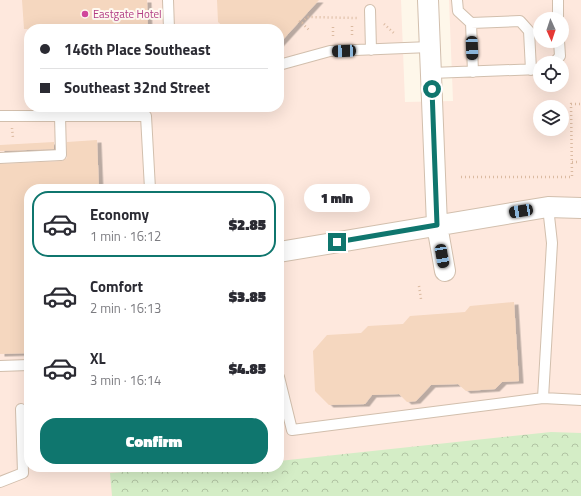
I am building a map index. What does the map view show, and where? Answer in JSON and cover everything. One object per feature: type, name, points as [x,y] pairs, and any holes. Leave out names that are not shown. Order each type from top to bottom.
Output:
[{"type":"street","points":[[428,0],[437,225],[445,271]]},
{"type":"street","points":[[284,251],[548,207],[581,208]]},
{"type":"lane","points":[[168,0],[169,24]]},
{"type":"lane","points":[[457,0],[458,11],[471,23],[520,22],[529,31],[533,57]]},
{"type":"lane","points":[[550,0],[556,12]]},
{"type":"lane","points":[[558,0],[558,12]]},
{"type":"lane","points":[[366,14],[371,50]]},
{"type":"lane","points":[[471,23],[473,72]]},
{"type":"lane","points":[[284,64],[330,52],[430,47]]},
{"type":"lane","points":[[431,74],[533,70]]},
{"type":"lane","points":[[0,116],[146,116],[150,184]]},
{"type":"lane","points":[[0,158],[62,155],[60,116]]},
{"type":"lane","points":[[543,398],[552,243],[548,207]]},
{"type":"lane","points":[[0,366],[24,365]]},
{"type":"lane","points":[[284,397],[292,430],[543,398],[581,400]]},
{"type":"lane","points":[[0,482],[23,472],[21,410]]},
{"type":"path","points":[[310,31],[300,22],[307,17],[366,14]]},
{"type":"path","points":[[352,26],[352,40]]},
{"type":"path","points":[[386,26],[397,36]]},
{"type":"path","points":[[333,27],[334,42]]},
{"type":"path","points":[[461,177],[572,177],[571,104],[581,104]]},
{"type":"path","points":[[12,125],[13,138]]},
{"type":"path","points":[[572,162],[578,162]]},
{"type":"path","points":[[419,286],[421,299]]},
{"type":"shaded area","points":[[0,0],[401,0],[405,102],[453,101],[449,0],[581,0],[581,469],[124,496],[0,496]]},
{"type":"green space","points":[[551,432],[581,433],[581,496],[112,496],[110,473],[284,472],[284,460]]},
{"type":"building","name":"Eastgate Hotel","points":[[22,0],[147,0],[148,24],[24,24],[24,29]]},
{"type":"building","points":[[217,0],[319,0],[284,38],[284,24],[220,24],[218,22]]},
{"type":"building","points":[[97,140],[99,184],[24,184],[24,353],[0,354],[0,164],[62,161],[67,158],[67,142]]},
{"type":"building","points":[[54,142],[54,149],[0,151],[0,145]]},
{"type":"building","points":[[514,302],[519,381],[502,382],[495,389],[466,391],[458,384],[431,385],[416,401],[407,402],[399,394],[372,395],[365,404],[329,405],[315,391],[313,351],[327,335],[361,333],[368,326],[403,324],[410,316],[465,312],[470,306]]},
{"type":"place","name":"Eastgate Hotel","points":[[85,14]]},
{"type":"route","points":[[337,242],[437,225],[432,89]]}]
